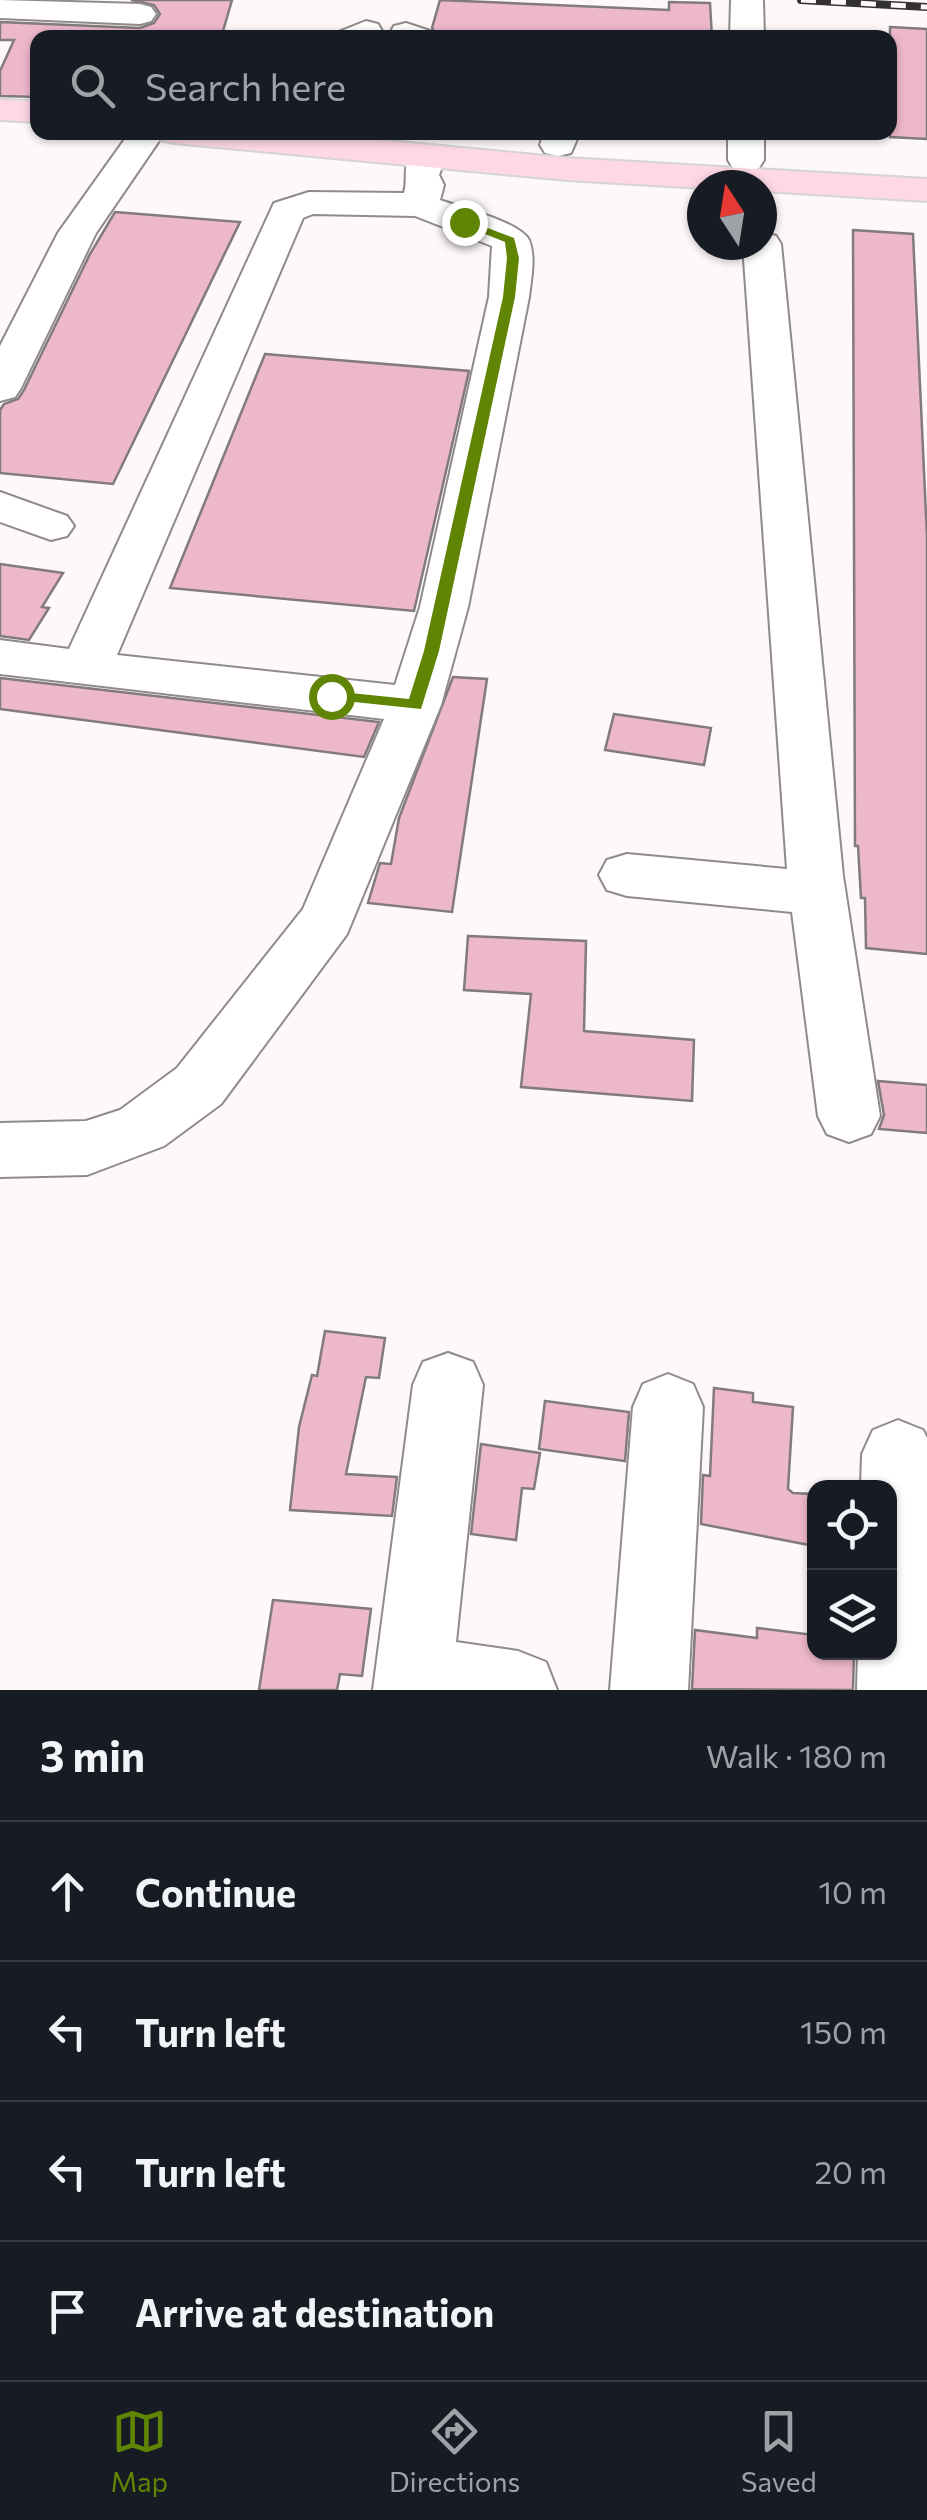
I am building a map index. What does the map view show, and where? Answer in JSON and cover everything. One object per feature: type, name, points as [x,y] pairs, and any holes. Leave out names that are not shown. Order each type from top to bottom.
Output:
[{"type":"main road","points":[[0,110],[30,112]]},
{"type":"main road","points":[[189,140],[427,166],[753,164],[927,170]]},
{"type":"main road","points":[[427,166],[555,140]]},
{"type":"main road","points":[[568,140],[927,190]]},
{"type":"street","points":[[747,0],[747,30]]},
{"type":"street","points":[[0,8],[140,14]]},
{"type":"street","points":[[0,388],[77,234],[149,140]]},
{"type":"street","points":[[0,1150],[87,1148],[142,1128],[199,1086],[328,919],[415,705],[444,607],[509,297],[513,258],[510,240],[427,166],[287,211],[86,668]]},
{"type":"street","points":[[763,260],[817,893],[849,1116]]},
{"type":"street","points":[[0,506],[51,526]]},
{"type":"street","points":[[0,657],[415,705]]},
{"type":"street","points":[[626,876],[817,893]]},
{"type":"street","points":[[448,1385],[413,1683],[518,1690]]},
{"type":"street","points":[[649,1690],[668,1407]]},
{"type":"street","points":[[896,1690],[898,1454]]},
{"type":"building","points":[[131,0],[232,0],[223,30],[30,30],[30,97],[0,96],[0,71],[14,40],[0,40],[0,22],[140,28],[154,23],[160,14],[154,5]]},
{"type":"building","points":[[440,0],[669,10],[669,2],[710,3],[712,30],[433,30]]},
{"type":"building","points":[[927,29],[927,139],[897,137],[897,30],[890,30]]},
{"type":"building","points":[[115,212],[240,222],[113,484],[0,473],[0,410],[4,404],[18,399],[24,390],[90,254]]},
{"type":"building","points":[[853,230],[913,234],[927,536],[927,954],[866,948],[865,898],[861,898],[855,846]]},
{"type":"building","points":[[265,354],[469,371],[414,611],[170,588]]},
{"type":"building","points":[[0,564],[63,573],[42,607],[49,608],[29,640],[0,636]]},
{"type":"building","points":[[453,677],[487,679],[452,912],[368,903],[380,863],[391,864],[399,818]]},
{"type":"building","points":[[0,678],[379,722],[364,757],[0,709]]},
{"type":"building","points":[[614,714],[711,728],[704,765],[605,750]]},
{"type":"building","points":[[468,936],[586,941],[584,1031],[694,1040],[692,1101],[521,1087],[531,994],[464,990]]},
{"type":"building","points":[[878,1081],[927,1085],[927,1133],[879,1129],[884,1115]]},
{"type":"building","points":[[325,1331],[385,1338],[379,1378],[366,1377],[346,1474],[397,1477],[392,1516],[290,1510],[299,1427],[312,1375],[317,1376]]},
{"type":"building","points":[[714,1388],[753,1393],[753,1402],[793,1407],[788,1489],[807,1494],[807,1545],[701,1524],[703,1475],[710,1476]]},
{"type":"building","points":[[545,1401],[629,1412],[625,1461],[539,1449]]},
{"type":"building","points":[[481,1444],[540,1453],[534,1489],[522,1488],[516,1540],[471,1534]]},
{"type":"building","points":[[273,1600],[371,1609],[362,1676],[340,1674],[337,1690],[259,1690]]},
{"type":"building","points":[[757,1628],[807,1634],[807,1660],[854,1660],[853,1690],[692,1689],[695,1630],[757,1638]]},
{"type":"railway","points":[[801,0],[927,7]]},
{"type":"route","points":[[331,696],[415,705],[432,651],[509,297],[513,258],[510,240],[464,222]]}]
